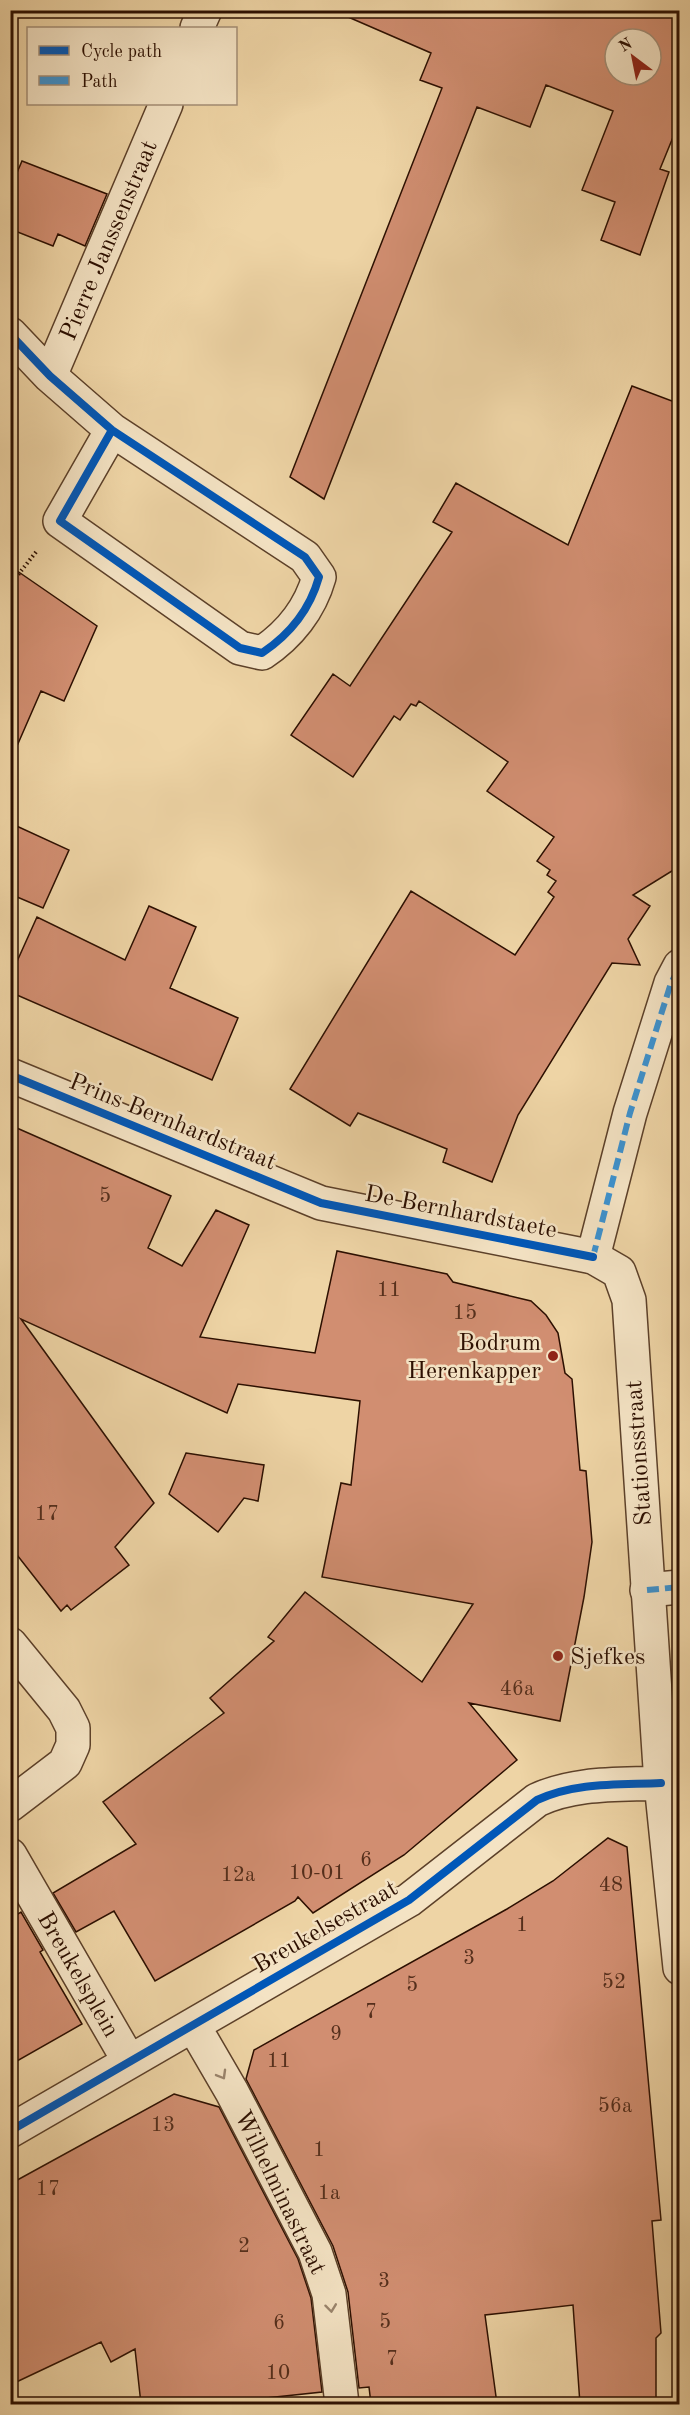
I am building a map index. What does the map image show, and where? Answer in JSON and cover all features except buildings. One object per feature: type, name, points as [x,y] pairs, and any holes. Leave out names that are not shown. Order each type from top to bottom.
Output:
[{"type":"street","points":[[197,27],[205,10]]},
{"type":"street","name":"Pierre Janssenstraat","points":[[50,376],[166,105]]},
{"type":"street","name":"Pierre Janssenstraat","points":[[10,334],[50,376],[112,430],[304,557],[319,577],[313,598],[280,641],[262,653],[240,648],[60,521],[112,430]]},
{"type":"street","points":[[593,1257],[630,1113],[671,983],[680,966]]},
{"type":"street","name":"Prins Bernhardstraat","points":[[10,1075],[321,1203]]},
{"type":"street","name":"De Bernhardstaete","points":[[321,1203],[593,1257]]},
{"type":"street","name":"Stationsstraat","points":[[593,1257],[619,1272],[629,1300],[661,1783],[680,1968]]},
{"type":"street","points":[[647,1590],[680,1587]]},
{"type":"street","points":[[10,1644],[64,1710],[73,1728],[74,1745],[65,1763],[10,1805]]},
{"type":"street","name":"Breukelsestraat","points":[[10,2131],[85,2090],[129,2061],[409,1900],[537,1800],[557,1791],[585,1786],[661,1783]]},
{"type":"street","name":"Breukelsplein","points":[[10,1855],[129,2061]]},
{"type":"street","name":"Wilhelminastraat","points":[[193,2025],[232,2092],[315,2252],[329,2294],[342,2404]]},
{"type":"marked path","points":[[593,1257],[630,1113],[671,983],[680,966]]},
{"type":"marked path","points":[[647,1590],[680,1587]]},
{"type":"cycle path","points":[[10,334],[50,376],[112,430],[305,557],[319,577],[315,589],[297,620],[272,646],[262,653],[240,648],[60,521],[112,430]]},
{"type":"cycle path","points":[[10,1075],[321,1203],[593,1257]]},
{"type":"cycle path","points":[[10,2131],[409,1900],[537,1800],[582,1787],[661,1783]]},
{"type":"place","name":"Bodrum Herenkapper","points":[[553,1356]]},
{"type":"place","name":"Sjefkes","points":[[558,1656]]}]
